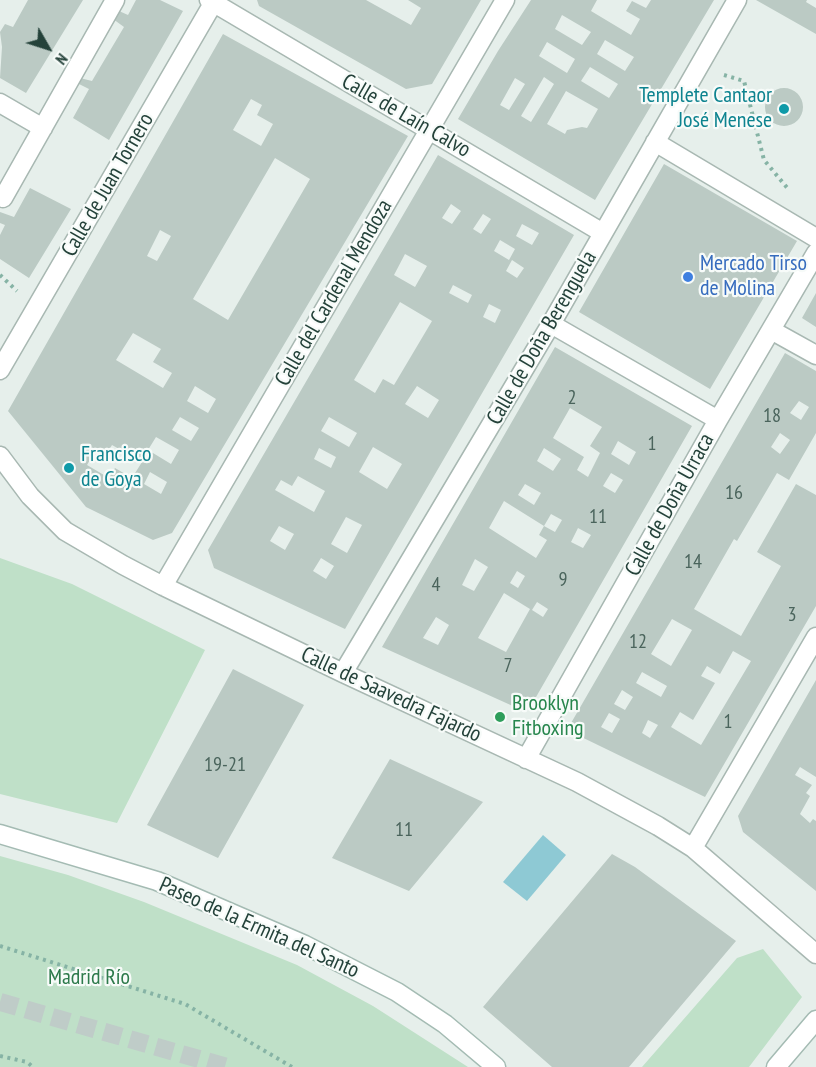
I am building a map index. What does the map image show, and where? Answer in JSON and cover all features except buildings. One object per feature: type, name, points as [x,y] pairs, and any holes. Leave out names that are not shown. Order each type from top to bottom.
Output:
[{"type":"street","points":[[3,198],[115,0]]},
{"type":"street","name":"Calle del Cardenal Mendoza","points":[[163,586],[505,0]]},
{"type":"street","name":"Calle de Doña Berenguela","points":[[343,673],[551,324],[737,0]]},
{"type":"street","name":"Calle de Laín Calvo","points":[[213,1],[603,233]]},
{"type":"street","name":"Calle de Juan Tornero","points":[[0,370],[213,1]]},
{"type":"street","points":[[0,103],[43,128]]},
{"type":"street","points":[[655,142],[810,234]]},
{"type":"street","name":"Calle de Doña Urraca","points":[[526,759],[718,420],[816,253]]},
{"type":"street","points":[[551,324],[718,420]]},
{"type":"street","points":[[771,330],[816,355]]},
{"type":"street","name":"Calle de Saavedra Fajardo","points":[[0,456],[30,495],[65,531],[163,586],[587,787],[658,826],[693,848],[816,954]]},
{"type":"street","points":[[693,848],[816,637]]},
{"type":"street","name":"Paseo de la Ermita del Santo","points":[[0,834],[157,881],[305,945],[398,992],[445,1024],[496,1067]]},
{"type":"street","points":[[776,1067],[816,1020]]},
{"type":"path","points":[[720,28],[724,76],[744,81],[764,160],[789,190],[810,234]]},
{"type":"path","points":[[0,946],[185,1004],[292,1067]]},
{"type":"path","points":[[0,1056],[27,1062],[33,1067]]},
{"type":"green space","points":[[0,558],[72,584],[205,650],[117,823],[0,794]]},
{"type":"green space","name":"Madrid Río","points":[[0,856],[68,875],[144,902],[297,965],[373,1006],[468,1067],[0,1067]]},
{"type":"green space","points":[[763,949],[802,997],[749,1067],[642,1067],[737,958]]},
{"type":"water","points":[[543,835],[566,855],[527,901],[503,882]]},
{"type":"tunnel","points":[[0,1002],[227,1067]]},
{"type":"place","name":"Templete Cantaor José Menese","points":[[784,109]]},
{"type":"place","name":"Mercado Tirso de Molina","points":[[688,277]]},
{"type":"place","name":"Francisco de Goya","points":[[69,468]]},
{"type":"place","name":"Brooklyn Fitboxing","points":[[500,717]]}]
